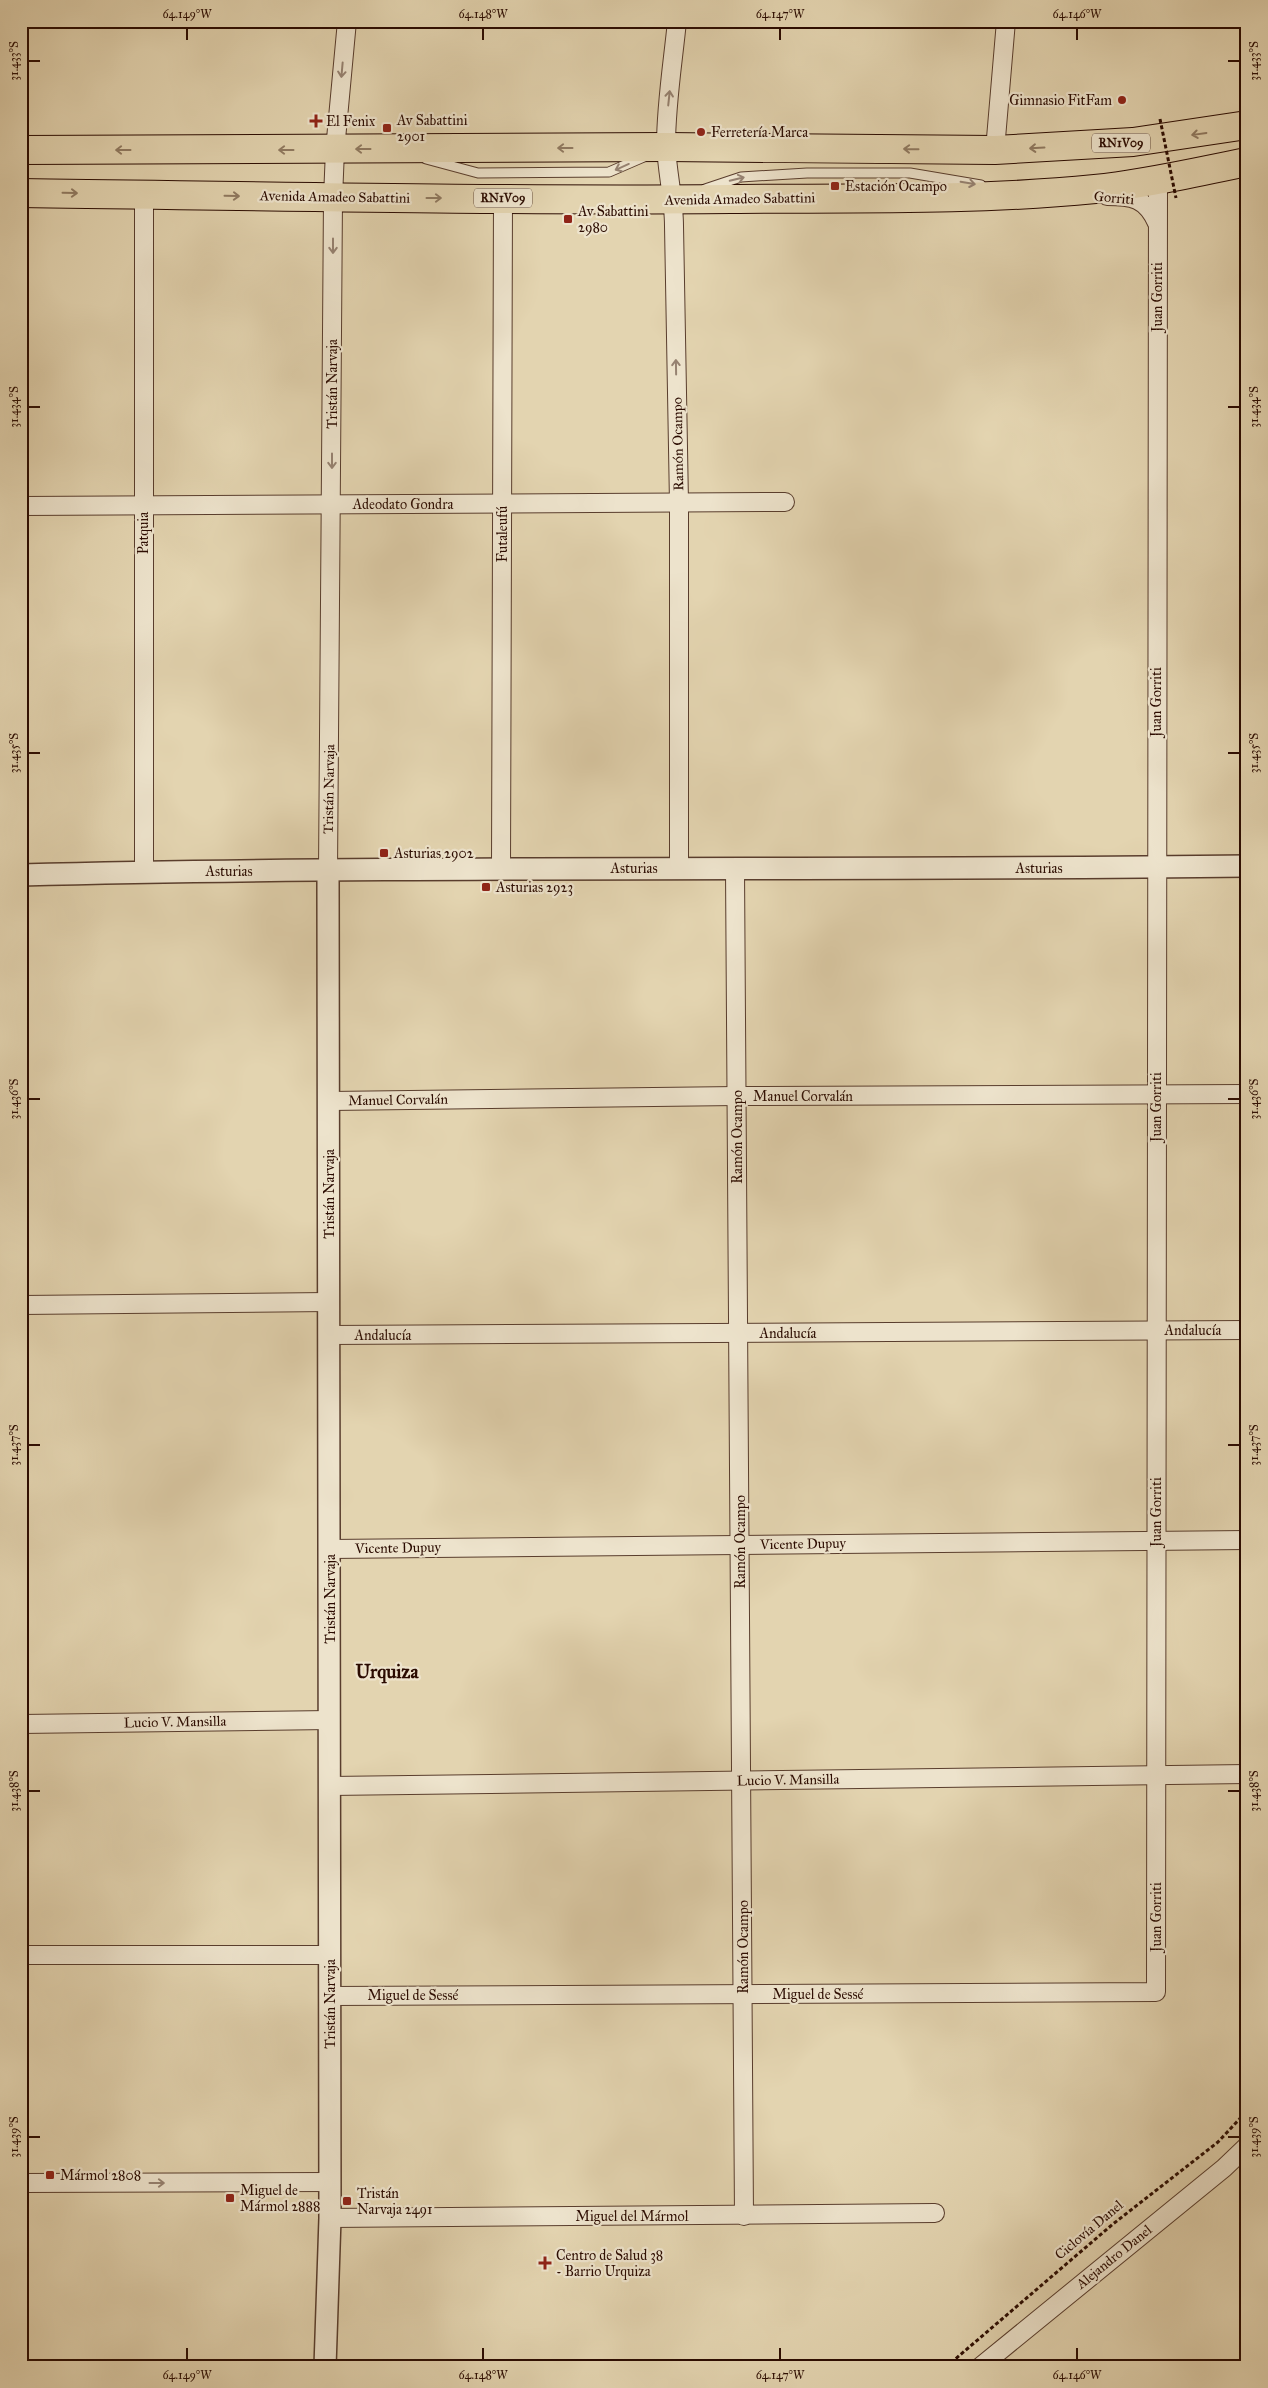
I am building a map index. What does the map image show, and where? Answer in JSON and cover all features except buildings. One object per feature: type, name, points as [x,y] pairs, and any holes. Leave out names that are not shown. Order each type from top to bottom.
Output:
[{"type":"main road","name":"RN1V09","points":[[21,150],[666,147],[995,150],[1133,142],[1247,125]]},
{"type":"main road","name":"Avenida Amadeo Sabattini","points":[[21,193],[333,198],[674,199],[1016,195],[1167,189],[1247,162]]},
{"type":"street","name":"Tristán Narvaja","points":[[325,2367],[330,2218],[330,1101],[328,871],[333,198],[335,150],[347,21]]},
{"type":"street","name":"Ramón Ocampo","points":[[677,21],[666,147],[674,199],[678,503],[678,868]]},
{"type":"street","points":[[995,150],[1006,21]]},
{"type":"street","points":[[1157,222],[1167,189]]},
{"type":"street","name":"Gorriti","points":[[1047,193],[1124,196],[1141,201],[1152,211],[1157,222]]},
{"type":"street","name":"Patquia","points":[[144,194],[144,872]]},
{"type":"street","name":"Futaleufú","points":[[501,869],[503,198]]},
{"type":"street","name":"Juan Gorriti","points":[[1156,1992],[1157,222]]},
{"type":"street","name":"Adeodato Gondra","points":[[21,506],[785,502]]},
{"type":"street","name":"Asturias","points":[[21,875],[501,869],[1247,866]]},
{"type":"street","name":"Ramón Ocampo","points":[[735,869],[744,2216]]},
{"type":"street","name":"Manuel Corvalán","points":[[330,1101],[737,1096],[1156,1096],[1247,1094]]},
{"type":"street","points":[[21,1305],[329,1302]]},
{"type":"street","name":"Andalucía","points":[[329,1335],[1247,1330]]},
{"type":"street","name":"Vicente Dupuy","points":[[330,1549],[1247,1540]]},
{"type":"street","name":"Lucio V. Mansilla","points":[[21,1724],[330,1720]]},
{"type":"street","name":"Lucio V. Mansilla","points":[[330,1786],[1247,1774]]},
{"type":"street","points":[[21,1955],[330,1955]]},
{"type":"street","name":"Miguel de Sessé","points":[[330,1996],[1156,1992]]},
{"type":"street","name":"Alejandro Danel","points":[[980,2367],[1224,2168],[1247,2146]]},
{"type":"street","points":[[21,2184],[330,2182]]},
{"type":"street","name":"Miguel del Mármol","points":[[330,2218],[934,2213]]},
{"type":"path","points":[[1160,119],[1167,189]]},
{"type":"path","name":"Ciclovía Danel","points":[[946,2367],[1113,2224],[1218,2142],[1247,2111]]},
{"type":"place","name":"Gimnasio FitFam","points":[[1122,100]]},
{"type":"place","name":"El Fenix","points":[[316,121]]},
{"type":"place","name":"Av Sabattini 2901","points":[[387,128]]},
{"type":"place","name":"Ferretería Marca","points":[[701,132]]},
{"type":"place","name":"Estación Ocampo","points":[[835,186]]},
{"type":"place","name":"Av Sabattini 2980","points":[[568,219]]},
{"type":"place","name":"Asturias 2902","points":[[384,853]]},
{"type":"place","name":"Asturias 2923","points":[[486,887]]},
{"type":"place","name":"Mármol 2808","points":[[50,2175]]},
{"type":"place","name":"Miguel de Mármol 2888","points":[[230,2198]]},
{"type":"place","name":"Tristán Narvaja 2491","points":[[347,2201]]},
{"type":"place","name":"Centro de Salud 38 - Barrio Urquiza","points":[[545,2263]]},
{"type":"district","name":"Urquiza","points":[[387,1671]]}]
